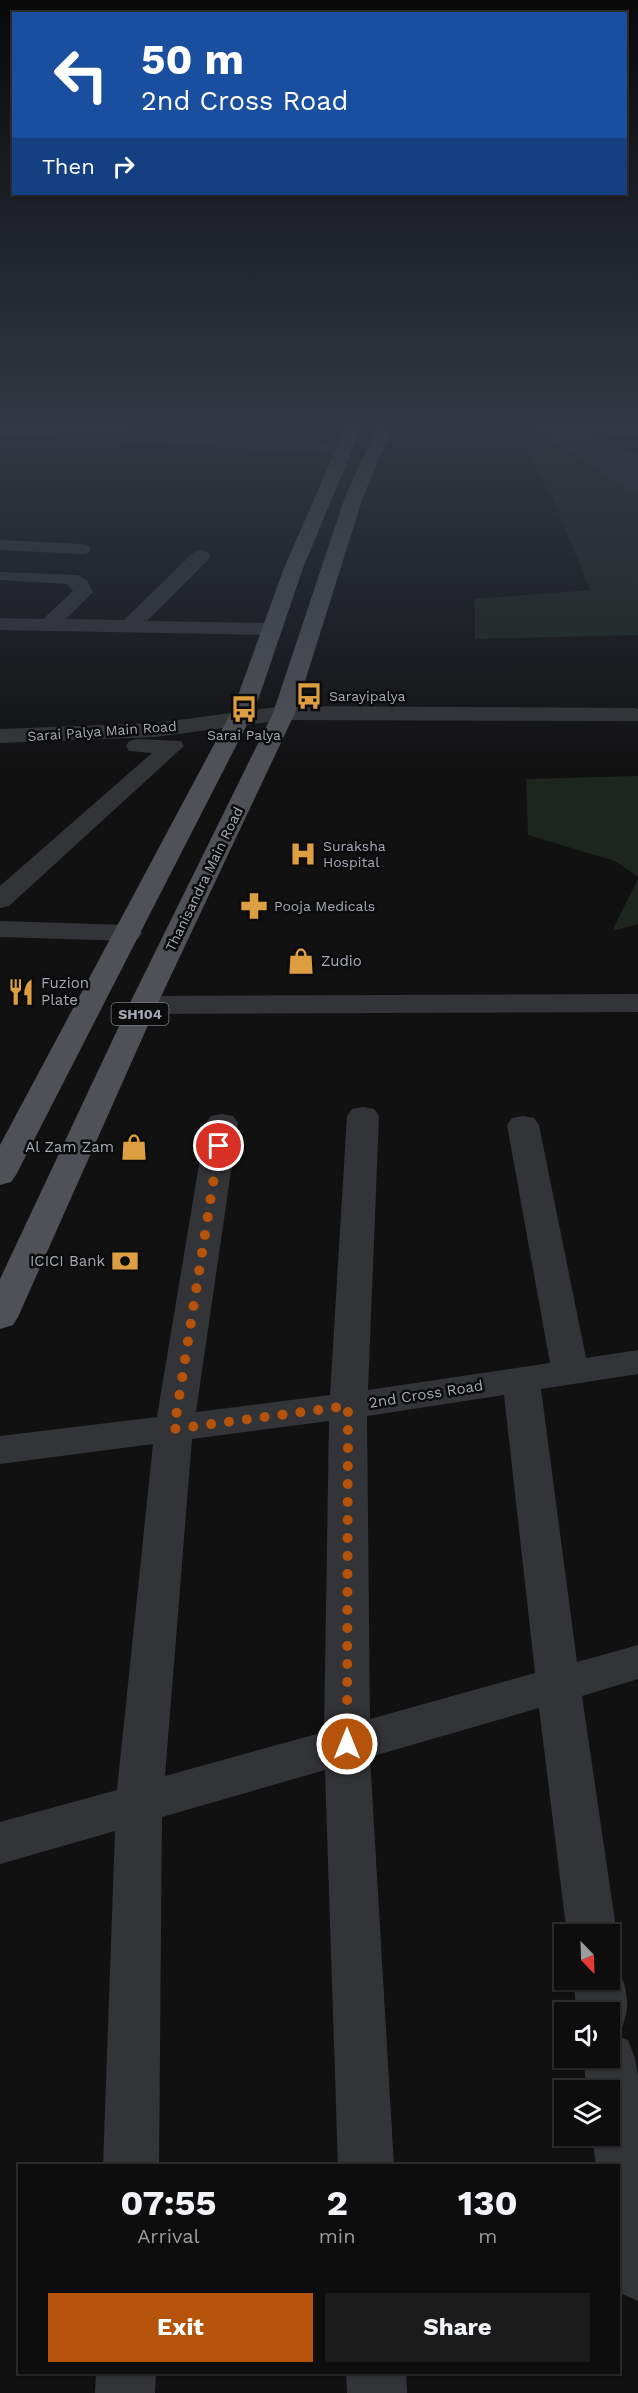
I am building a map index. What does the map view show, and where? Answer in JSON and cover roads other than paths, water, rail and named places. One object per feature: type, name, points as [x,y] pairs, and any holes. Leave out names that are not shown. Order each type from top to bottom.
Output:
[{"type":"main road","name":"SH104","points":[[0,1175],[244,709],[270,628],[303,543]]},
{"type":"main road","name":"Thanisandra Main Road","points":[[0,1317],[143,1005],[284,713],[339,543]]},
{"type":"street","points":[[0,545],[82,549]]},
{"type":"street","points":[[130,626],[201,556]]},
{"type":"street","points":[[6,576],[71,579],[80,584],[83,592],[48,625]]},
{"type":"street","points":[[0,624],[270,628]]},
{"type":"street","name":"Sarai Palya Main Road","points":[[150,738],[239,717],[284,713],[634,716]]},
{"type":"street","name":"Sarai Palya Main Road","points":[[0,736],[52,742]]},
{"type":"street","points":[[0,753],[52,742],[150,738],[173,746],[0,900]]},
{"type":"street","points":[[0,929],[128,933]]},
{"type":"street","points":[[143,1005],[638,1003]]},
{"type":"street","points":[[363,1116],[348,1406],[347,1744],[366,2164]]},
{"type":"street","points":[[131,2164],[139,1804],[174,1429],[222,1123]]},
{"type":"street","points":[[523,1125],[570,1372]]},
{"type":"street","name":"2nd Cross Road","points":[[0,1450],[348,1406],[638,1362]]},
{"type":"street","points":[[521,1380],[558,1685],[591,1924]]},
{"type":"street","points":[[0,1843],[638,1662]]},
{"type":"street","points":[[610,2068],[638,2272]]},
{"type":"street","points":[[125,2393],[126,2374]]},
{"type":"street","points":[[376,2374],[377,2393]]},
{"type":"place","name":"Sarayipalya","points":[[309,696]]},
{"type":"place","name":"Sarai Palya","points":[[244,709]]},
{"type":"place","name":"Suraksha Hospital","points":[[303,854]]},
{"type":"place","name":"Pooja Medicals","points":[[254,906]]},
{"type":"place","name":"Zudio","points":[[301,961]]},
{"type":"place","name":"Fuzion Plate","points":[[21,992]]},
{"type":"place","name":"Al Zam Zam","points":[[134,1147]]},
{"type":"place","name":"ICICI Bank","points":[[125,1261]]}]
